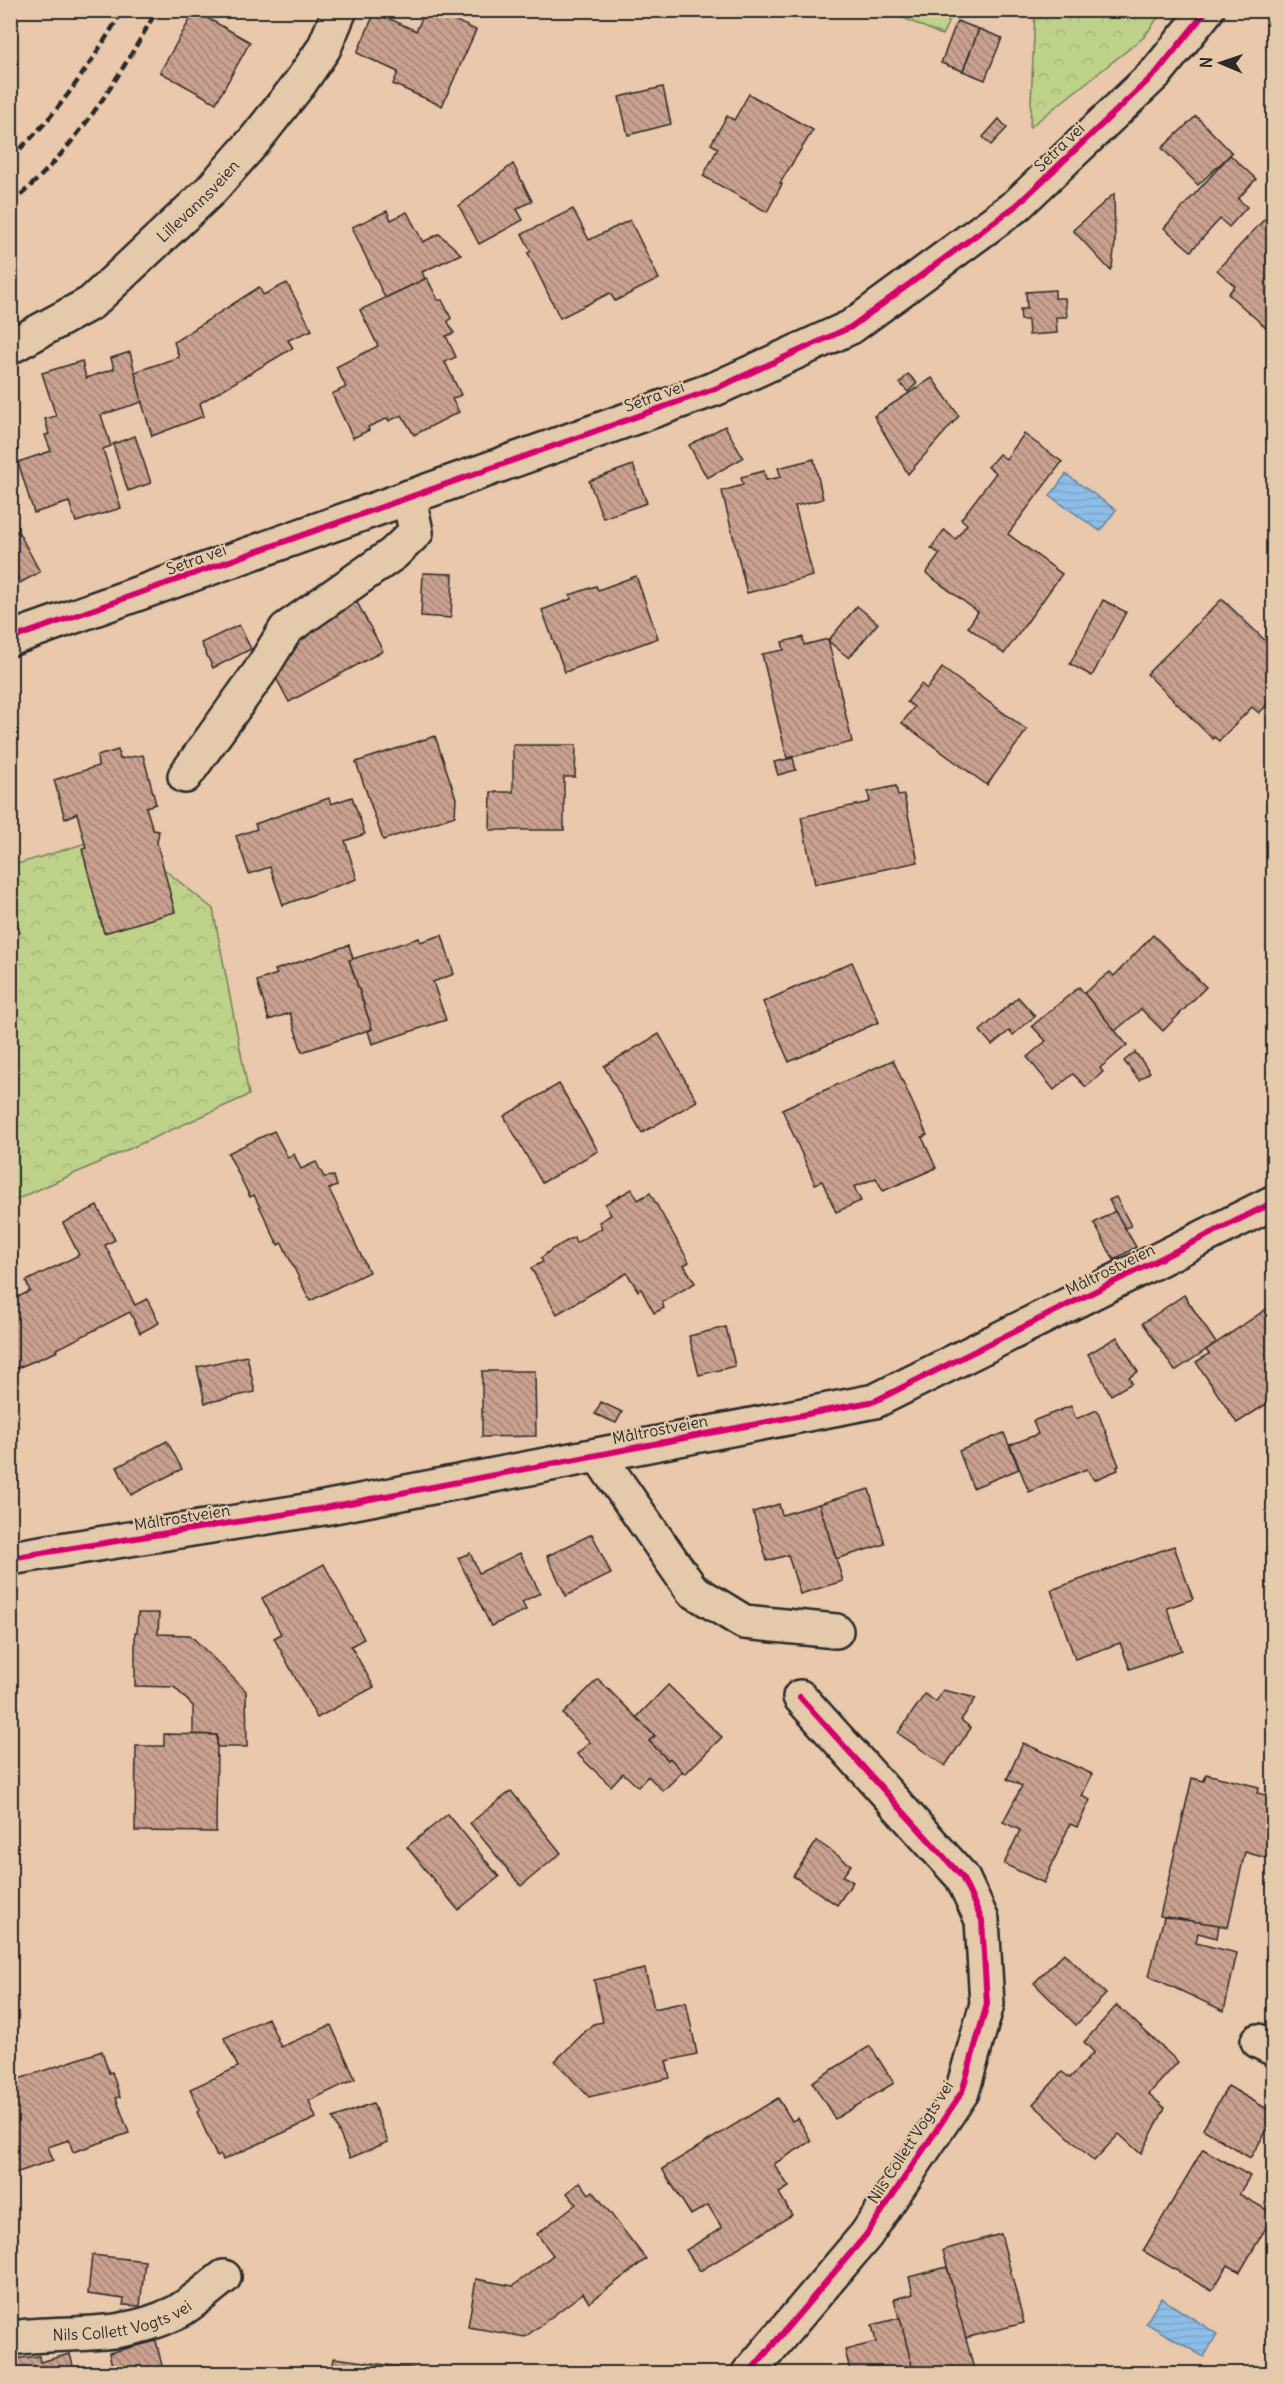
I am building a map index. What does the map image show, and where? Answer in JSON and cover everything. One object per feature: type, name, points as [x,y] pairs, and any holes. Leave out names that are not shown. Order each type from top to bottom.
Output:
[{"type":"street","name":"Lillevannsveien","points":[[10,347],[91,303],[210,191],[255,140],[300,83],[324,48],[340,10]]},
{"type":"street","name":"Setra vei","points":[[10,639],[717,388],[851,327],[1017,205],[1157,72],[1207,10]]},
{"type":"street","points":[[185,777],[259,673],[286,629],[393,554],[416,532],[409,497]]},
{"type":"street","name":"Måltrostveien","points":[[10,1558],[324,1508],[875,1401],[1274,1202]]},
{"type":"street","points":[[598,1455],[692,1590],[744,1622],[837,1631]]},
{"type":"street","name":"Nils Collett Vogts vei","points":[[748,2373],[866,2235],[962,2092],[987,2004],[982,1920],[962,1877],[800,1697]]},
{"type":"street","name":"Nils Collett Vogts vei","points":[[10,2338],[120,2332],[177,2312],[224,2277]]},
{"type":"green space","points":[[954,10],[942,35],[888,11]]},
{"type":"green space","points":[[1035,10],[1163,11],[1144,37],[1030,127]]},
{"type":"green space","points":[[119,833],[213,909],[249,1095],[11,1202],[11,866]]},
{"type":"water","points":[[1066,474],[1116,510],[1100,531],[1050,496]]},
{"type":"water","points":[[1161,2298],[1217,2334],[1204,2357],[1146,2323]]},
{"type":"building","points":[[426,10],[432,10],[476,30],[442,106],[393,84],[398,72],[357,53],[375,12],[416,31]]},
{"type":"building","points":[[195,11],[250,42],[216,103],[160,72]]},
{"type":"building","points":[[957,21],[979,29],[963,71],[941,63]]},
{"type":"building","points":[[979,29],[1002,38],[985,80],[963,71]]},
{"type":"building","points":[[663,87],[671,124],[628,135],[619,97]]},
{"type":"building","points":[[749,94],[813,130],[780,183],[782,184],[767,212],[703,176],[718,148],[711,144],[727,116],[734,120]]},
{"type":"building","points":[[1196,116],[1232,153],[1198,185],[1162,148]]},
{"type":"building","points":[[999,119],[1007,128],[991,145],[983,137]]},
{"type":"building","points":[[1230,155],[1256,179],[1238,199],[1247,207],[1229,227],[1220,219],[1191,251],[1164,228]]},
{"type":"building","points":[[513,164],[532,201],[517,209],[523,220],[479,244],[459,206]]},
{"type":"building","points":[[1114,194],[1115,243],[1110,270],[1073,230]]},
{"type":"building","points":[[573,209],[589,240],[630,220],[659,279],[615,301],[610,293],[560,318],[528,253],[531,251],[522,234]]},
{"type":"building","points":[[1274,209],[1274,327],[1270,331],[1228,294],[1235,286],[1217,270]]},
{"type":"building","points":[[387,211],[391,220],[407,212],[423,242],[439,234],[461,254],[422,272],[425,279],[385,298],[352,227]]},
{"type":"building","points":[[427,278],[438,300],[442,300],[451,318],[448,322],[454,333],[446,336],[456,357],[445,362],[461,395],[452,399],[459,412],[414,435],[402,415],[389,421],[388,418],[368,427],[369,430],[353,438],[332,394],[346,387],[336,367],[378,346],[360,310]]},
{"type":"building","points":[[287,283],[312,330],[288,340],[293,348],[200,403],[204,416],[152,436],[135,372],[179,357],[174,342],[259,287],[263,295]]},
{"type":"building","points":[[1055,290],[1055,298],[1065,298],[1067,317],[1056,317],[1057,333],[1029,335],[1028,320],[1021,320],[1020,309],[1027,309],[1026,292]]},
{"type":"building","points":[[130,352],[142,402],[101,415],[111,446],[103,449],[121,508],[76,522],[69,502],[34,513],[18,462],[51,451],[45,435],[49,434],[45,419],[56,416],[42,373],[82,361],[86,378],[114,369],[111,358]]},
{"type":"building","points":[[908,374],[917,383],[908,392],[900,383]]},
{"type":"building","points":[[932,378],[959,416],[908,474],[874,416]]},
{"type":"building","points":[[725,426],[743,458],[707,478],[689,445]]},
{"type":"building","points":[[1024,434],[1062,462],[1008,534],[1062,574],[1004,654],[968,627],[978,612],[926,573],[940,554],[931,548],[944,530],[956,539],[967,524],[961,519],[996,473],[988,467],[999,454],[1006,459]]},
{"type":"building","points":[[135,436],[151,483],[128,491],[113,444]]},
{"type":"building","points":[[814,459],[823,499],[795,506],[813,576],[747,593],[722,491],[743,485],[741,477],[764,471],[766,480],[781,477],[778,468]]},
{"type":"building","points":[[633,465],[647,503],[603,518],[589,481]]},
{"type":"building","points":[[18,531],[40,572],[20,583],[10,565],[10,535]]},
{"type":"building","points":[[423,573],[453,574],[451,618],[421,616]]},
{"type":"building","points":[[636,576],[658,638],[565,672],[542,610],[571,599],[570,595],[596,586],[598,590]]},
{"type":"building","points":[[352,593],[383,651],[289,702],[258,644]]},
{"type":"building","points":[[1222,599],[1274,649],[1274,698],[1259,713],[1252,707],[1219,741],[1214,737],[1213,739],[1147,674]]},
{"type":"building","points":[[1103,600],[1126,612],[1092,676],[1070,664]]},
{"type":"building","points":[[857,606],[878,623],[849,658],[828,641]]},
{"type":"building","points":[[239,625],[251,649],[213,668],[201,643]]},
{"type":"building","points":[[803,637],[804,645],[828,639],[852,742],[787,758],[762,654],[784,650],[782,642]]},
{"type":"building","points":[[942,668],[1027,730],[987,785],[902,723],[914,707],[907,702],[921,684],[927,689]]},
{"type":"building","points":[[435,736],[456,798],[455,816],[383,840],[356,762]]},
{"type":"building","points":[[513,745],[576,745],[575,777],[564,777],[564,830],[490,830],[491,792],[513,792]]},
{"type":"building","points":[[118,750],[120,759],[143,755],[156,804],[146,807],[153,830],[159,831],[157,843],[175,912],[104,933],[82,849],[86,848],[77,813],[65,819],[54,780],[98,766],[97,756]]},
{"type":"building","points":[[793,758],[796,770],[778,775],[774,762]]},
{"type":"building","points":[[896,786],[898,796],[904,795],[918,862],[815,884],[801,817],[870,802],[868,792]]},
{"type":"building","points":[[352,797],[365,834],[345,841],[357,879],[283,905],[270,867],[249,874],[236,836],[257,829],[255,824],[329,798],[331,804]]},
{"type":"building","points":[[10,901],[20,933],[10,935]]},
{"type":"building","points":[[442,935],[454,974],[433,982],[446,1020],[372,1044],[368,1031],[372,1029],[349,960],[419,938],[420,942]]},
{"type":"building","points":[[1153,935],[1206,987],[1163,1031],[1141,1009],[1115,1031],[1084,993],[1110,972],[1114,976]]},
{"type":"building","points":[[349,945],[353,959],[349,960],[372,1029],[302,1052],[290,1013],[269,1020],[257,981],[277,974],[275,970]]},
{"type":"building","points":[[852,962],[879,1022],[789,1062],[763,1002]]},
{"type":"building","points":[[1079,987],[1127,1045],[1100,1068],[1103,1072],[1086,1087],[1073,1074],[1054,1090],[1027,1057],[1046,1041],[1032,1026]]},
{"type":"building","points":[[1018,997],[1035,1016],[1013,1035],[1009,1031],[992,1045],[980,1031]]},
{"type":"building","points":[[659,1034],[697,1101],[642,1133],[604,1066]]},
{"type":"building","points":[[1135,1052],[1150,1072],[1139,1080],[1124,1061]]},
{"type":"building","points":[[893,1060],[927,1135],[922,1137],[936,1168],[883,1191],[876,1178],[854,1187],[861,1201],[836,1212],[822,1181],[815,1184],[782,1109]]},
{"type":"building","points":[[559,1084],[598,1151],[542,1183],[504,1116]]},
{"type":"building","points":[[274,1131],[288,1158],[294,1154],[301,1169],[316,1162],[324,1177],[334,1176],[337,1186],[329,1189],[369,1272],[310,1301],[282,1243],[278,1245],[254,1195],[250,1197],[228,1153]]},
{"type":"building","points":[[632,1189],[638,1200],[650,1193],[689,1262],[684,1265],[695,1283],[662,1302],[664,1308],[654,1313],[641,1289],[638,1291],[627,1273],[557,1314],[531,1268],[543,1262],[541,1258],[552,1249],[574,1237],[576,1243],[602,1228],[599,1222],[611,1215],[605,1204]]},
{"type":"building","points":[[1116,1197],[1131,1226],[1124,1229],[1109,1200]]},
{"type":"building","points":[[97,1206],[115,1240],[105,1245],[135,1305],[147,1299],[159,1323],[140,1333],[130,1312],[57,1349],[58,1351],[10,1371],[10,1301],[30,1291],[26,1281],[79,1255],[63,1223]]},
{"type":"building","points":[[1115,1211],[1136,1247],[1114,1260],[1094,1223]]},
{"type":"building","points":[[1184,1295],[1216,1343],[1175,1371],[1143,1323]]},
{"type":"building","points":[[1274,1304],[1274,1399],[1237,1423],[1196,1362],[1209,1354],[1206,1350]]},
{"type":"building","points":[[726,1327],[735,1366],[699,1375],[689,1336]]},
{"type":"building","points":[[1117,1337],[1138,1372],[1129,1377],[1132,1383],[1111,1395],[1088,1354]]},
{"type":"building","points":[[247,1356],[255,1392],[205,1403],[197,1367]]},
{"type":"building","points":[[482,1371],[535,1371],[536,1436],[482,1437]]},
{"type":"building","points":[[601,1402],[622,1412],[616,1423],[595,1414]]},
{"type":"building","points":[[1071,1406],[1076,1419],[1097,1410],[1119,1466],[1118,1470],[1094,1480],[1087,1469],[1029,1492],[1010,1445],[1038,1434],[1033,1421]]},
{"type":"building","points":[[1004,1433],[1019,1469],[973,1488],[959,1451]]},
{"type":"building","points":[[167,1441],[182,1469],[131,1495],[117,1467]]},
{"type":"building","points":[[869,1489],[885,1544],[836,1559],[819,1504]]},
{"type":"building","points":[[779,1504],[782,1515],[819,1504],[843,1581],[800,1594],[788,1555],[767,1561],[753,1512]]},
{"type":"building","points":[[592,1534],[611,1574],[566,1596],[547,1556]]},
{"type":"building","points":[[1174,1546],[1193,1599],[1167,1608],[1182,1650],[1130,1669],[1120,1643],[1075,1659],[1051,1590]]},
{"type":"building","points":[[470,1553],[479,1573],[520,1553],[540,1593],[522,1602],[526,1610],[491,1626],[458,1558]]},
{"type":"building","points":[[324,1564],[364,1639],[351,1646],[374,1687],[317,1718],[274,1638],[281,1634],[262,1598]]},
{"type":"building","points":[[138,1613],[159,1613],[158,1634],[190,1635],[246,1691],[247,1747],[217,1747],[217,1735],[193,1734],[193,1706],[174,1687],[135,1686],[135,1632],[137,1632]]},
{"type":"building","points":[[598,1679],[655,1736],[649,1741],[668,1760],[670,1758],[684,1770],[663,1791],[648,1776],[638,1787],[623,1773],[611,1786],[577,1754],[590,1742],[563,1714]]},
{"type":"building","points":[[668,1685],[722,1737],[685,1774],[649,1741],[655,1736],[636,1718]]},
{"type":"building","points":[[943,1690],[976,1698],[961,1720],[971,1728],[945,1766],[898,1733],[925,1694],[936,1702]]},
{"type":"building","points":[[164,1734],[217,1735],[216,1832],[135,1831],[136,1746],[164,1746]]},
{"type":"building","points":[[1023,1743],[1092,1774],[1082,1796],[1090,1800],[1077,1827],[1070,1824],[1044,1883],[1004,1864],[1020,1830],[1003,1822],[1022,1786],[1007,1779]]},
{"type":"building","points":[[1206,1774],[1259,1787],[1257,1793],[1274,1797],[1274,1827],[1266,1858],[1245,1852],[1228,1927],[1160,1916],[1192,1778],[1204,1781]]},
{"type":"building","points":[[511,1791],[561,1853],[521,1886],[470,1823]]},
{"type":"building","points":[[448,1814],[499,1877],[458,1910],[407,1847]]},
{"type":"building","points":[[817,1841],[851,1865],[843,1876],[853,1882],[837,1905],[793,1876]]},
{"type":"building","points":[[1164,1917],[1219,1925],[1217,1938],[1198,1933],[1196,1943],[1237,1953],[1224,2011],[1149,1976]]},
{"type":"building","points":[[1064,1953],[1106,1994],[1076,2025],[1034,1983]]},
{"type":"building","points":[[645,1969],[654,2009],[686,2002],[697,2054],[666,2061],[670,2078],[589,2097],[555,2061],[593,2024],[603,2022],[594,1980]]},
{"type":"building","points":[[1117,2005],[1178,2062],[1149,2094],[1165,2108],[1141,2154],[1119,2134],[1094,2161],[1033,2104],[1062,2072],[1070,2078],[1094,2052],[1084,2042]]},
{"type":"building","points":[[268,2018],[281,2047],[331,2025],[355,2079],[309,2101],[316,2118],[223,2160],[221,2155],[217,2157],[197,2112],[200,2110],[190,2089],[238,2067],[224,2038]]},
{"type":"building","points":[[870,2046],[894,2083],[835,2119],[812,2082]]},
{"type":"building","points":[[102,2051],[109,2073],[112,2072],[120,2097],[116,2098],[129,2133],[73,2152],[69,2140],[48,2147],[53,2160],[10,2175],[10,2082]]},
{"type":"building","points":[[1228,2086],[1274,2113],[1274,2119],[1250,2158],[1203,2129]]},
{"type":"building","points":[[778,2098],[792,2121],[798,2118],[811,2141],[774,2164],[789,2187],[779,2193],[792,2215],[700,2271],[686,2250],[722,2228],[708,2205],[691,2215],[662,2169]]},
{"type":"building","points":[[373,2103],[388,2142],[350,2158],[333,2118]]},
{"type":"building","points":[[1203,2149],[1250,2176],[1239,2194],[1274,2214],[1240,2272],[1228,2265],[1212,2291],[1143,2251]]},
{"type":"building","points":[[580,2182],[589,2194],[593,2191],[646,2259],[589,2303],[583,2293],[525,2337],[468,2327],[476,2279],[513,2286],[553,2255],[537,2234],[576,2204],[567,2193]]},
{"type":"building","points":[[1001,2234],[1024,2323],[965,2338],[943,2250]]},
{"type":"building","points":[[92,2255],[145,2261],[140,2306],[123,2305],[124,2299],[88,2294]]},
{"type":"building","points":[[947,2267],[975,2373],[914,2374],[894,2299],[913,2294],[909,2277]]},
{"type":"building","points":[[900,2318],[914,2374],[851,2374],[845,2350],[876,2342],[872,2325]]},
{"type":"building","points":[[156,2341],[164,2374],[114,2374],[109,2353]]},
{"type":"building","points":[[70,2354],[75,2374],[10,2374],[10,2370],[16,2368],[13,2359],[39,2356],[40,2362]]},
{"type":"building","points":[[334,2358],[455,2374],[322,2374],[332,2372]]},
{"type":"railway","points":[[10,158],[58,107],[86,69],[123,10]]},
{"type":"railway","points":[[10,204],[33,184],[74,138],[110,88],[157,10]]},
{"type":"cycle path","points":[[10,639],[717,388],[851,327],[1017,205],[1157,72],[1207,10]]},
{"type":"cycle path","points":[[10,1558],[324,1508],[875,1401],[1274,1202]]},
{"type":"cycle path","points":[[748,2374],[866,2235],[962,2092],[987,2004],[982,1920],[962,1877],[800,1697]]}]
